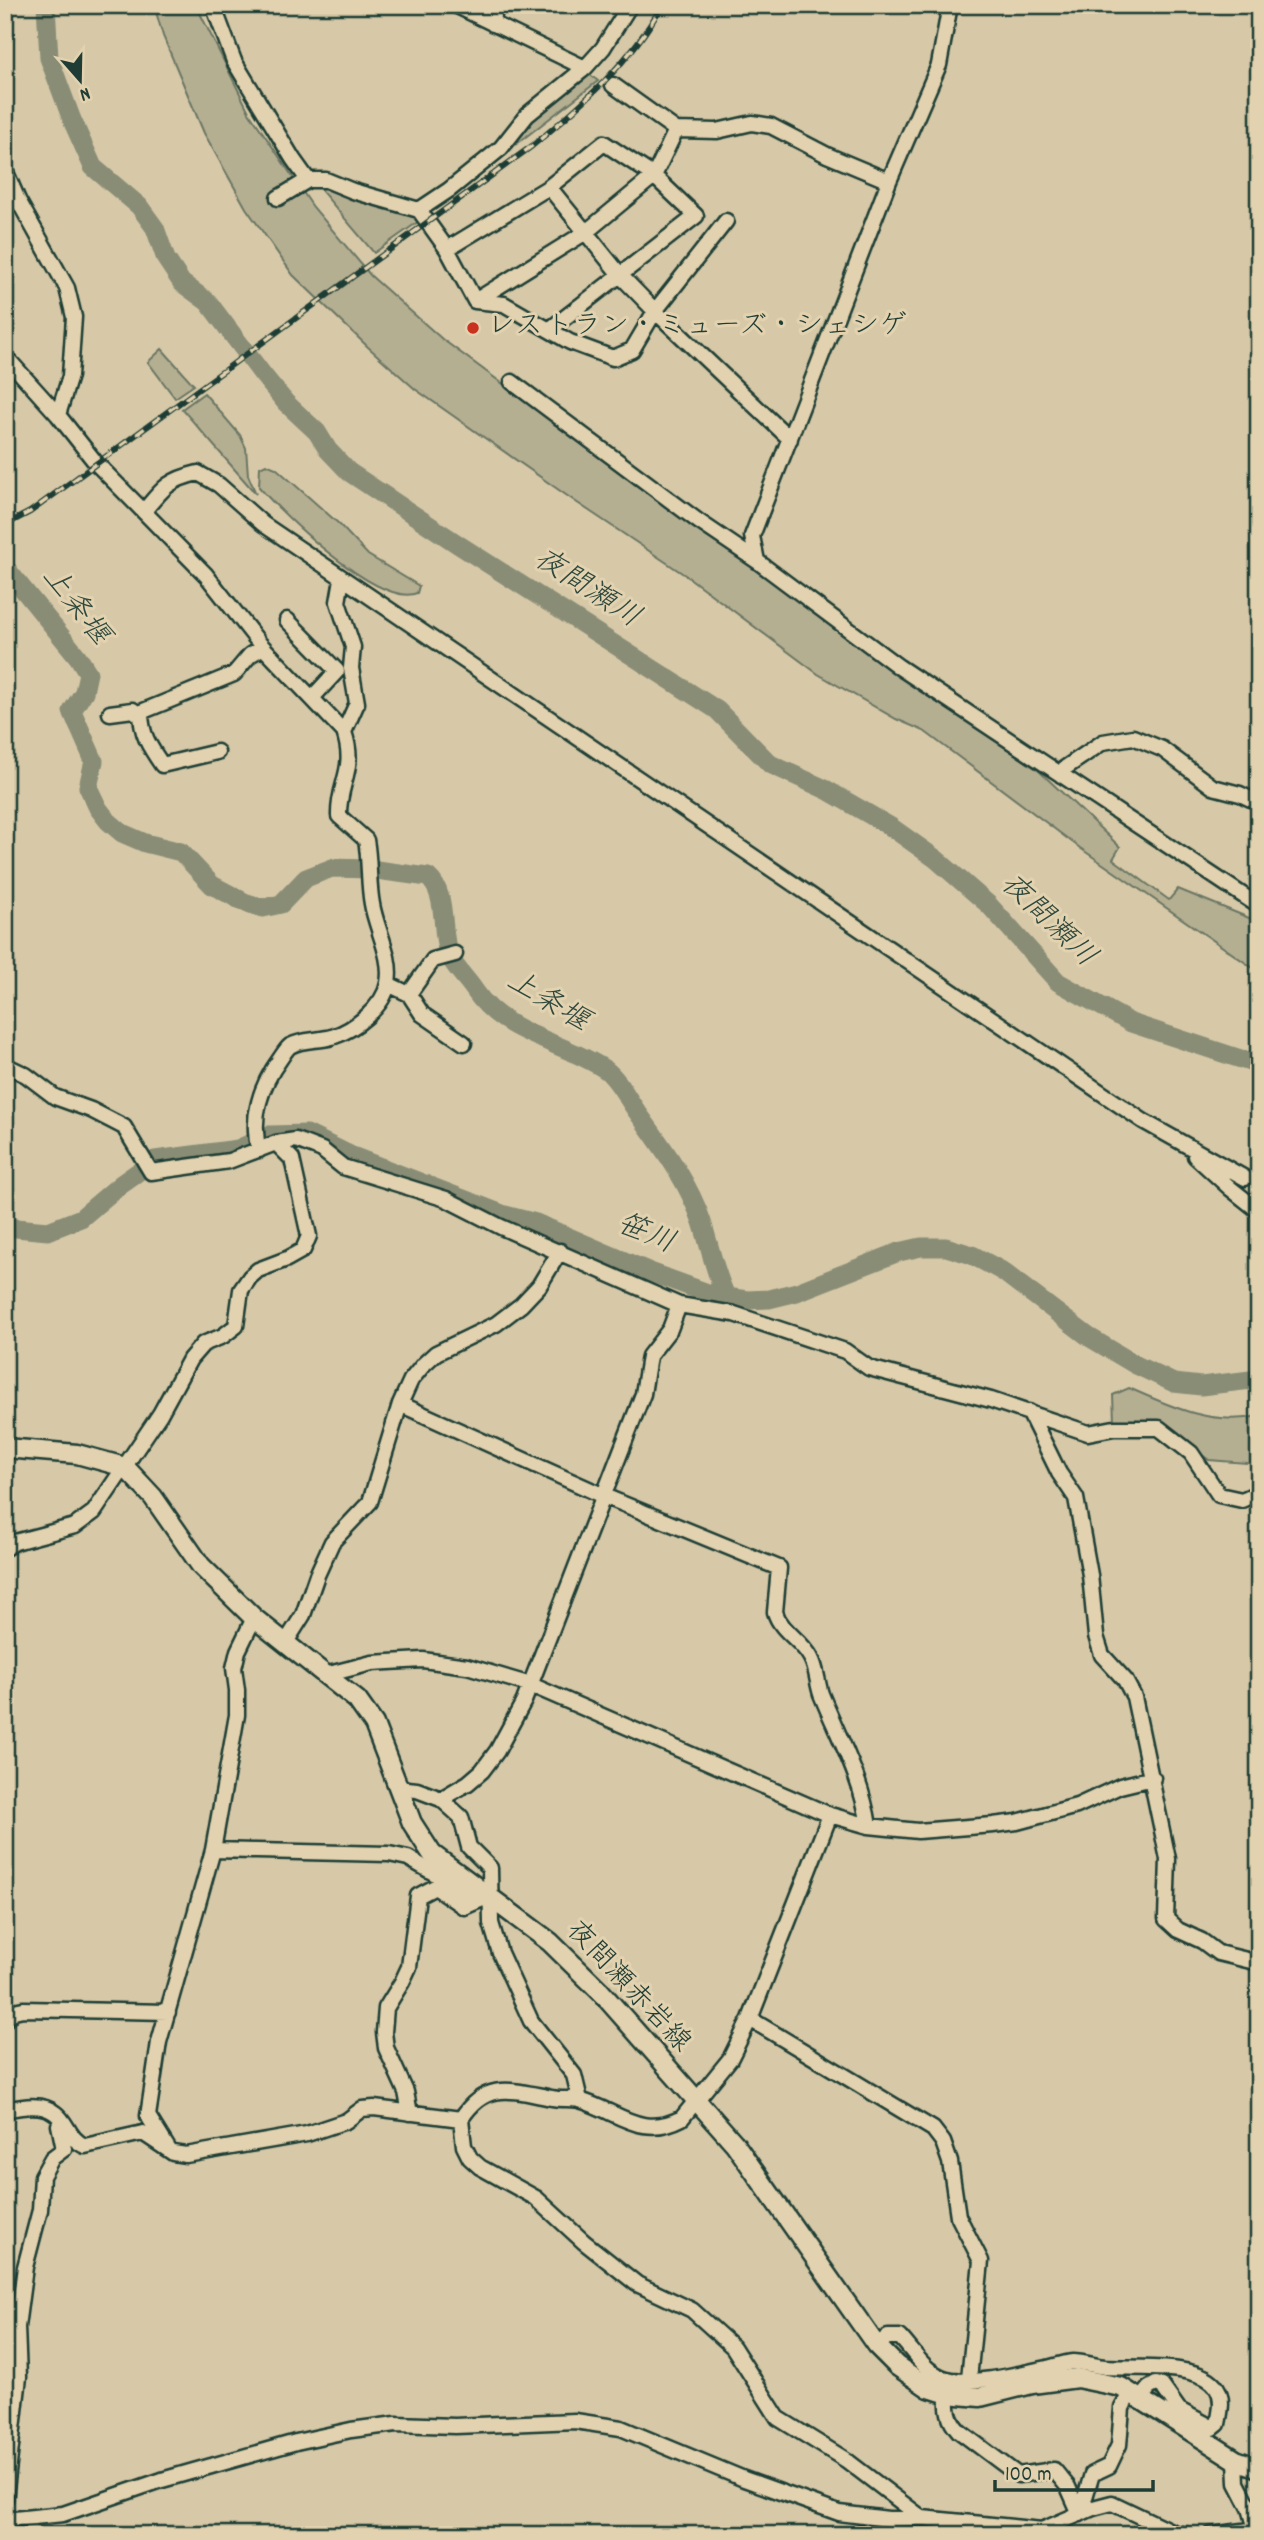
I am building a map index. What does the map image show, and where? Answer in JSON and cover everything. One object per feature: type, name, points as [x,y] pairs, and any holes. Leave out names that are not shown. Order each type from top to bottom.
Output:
[{"type":"main road","points":[[5,1448],[77,1454],[125,1466]]},
{"type":"main road","name":"夜間瀬赤岩線","points":[[125,1466],[153,1497],[201,1566],[254,1618],[358,1700],[374,1724],[411,1824],[432,1854],[485,1898],[550,1942],[600,1991],[735,2144],[876,2345],[897,2366],[929,2388],[948,2394],[980,2397],[1077,2378],[1121,2386],[1236,2459],[1259,2469]]},
{"type":"street","points":[[213,5],[234,61],[308,180]]},
{"type":"street","points":[[455,5],[585,68]]},
{"type":"street","points":[[493,24],[495,5]]},
{"type":"street","points":[[419,210],[449,190],[501,148],[527,115],[585,68],[603,48],[630,5]]},
{"type":"street","points":[[757,561],[752,536],[889,181],[939,65],[950,5]]},
{"type":"street","points":[[613,85],[676,131],[717,131],[751,123],[771,126],[827,155],[889,181]]},
{"type":"street","points":[[475,301],[586,232],[654,176],[676,131]]},
{"type":"street","points":[[447,249],[549,187],[604,142],[654,176],[696,216],[549,330]]},
{"type":"street","points":[[5,170],[18,200],[67,288],[74,317],[70,376],[58,415]]},
{"type":"street","points":[[278,198],[308,180],[326,180],[353,191],[419,210],[447,249],[475,301]]},
{"type":"street","points":[[549,187],[621,276],[655,312],[790,439]]},
{"type":"street","points":[[475,301],[504,304],[570,342],[613,358],[632,350],[655,312],[726,221]]},
{"type":"street","points":[[5,356],[58,415],[96,463],[206,575],[263,647],[344,733],[351,751],[339,802],[339,816],[366,840],[372,906],[388,964],[388,984],[375,1008],[354,1026],[332,1037],[289,1047],[271,1071],[258,1103],[258,1144]]},
{"type":"street","points":[[512,382],[899,667],[1259,905]]},
{"type":"street","points":[[144,511],[162,489],[177,478],[198,473],[219,485],[263,524],[342,579],[1143,1121],[1245,1178]]},
{"type":"street","points":[[342,579],[338,602],[353,647],[351,668],[357,703],[344,733]]},
{"type":"street","points":[[287,620],[337,671],[312,698]]},
{"type":"street","points":[[217,752],[162,765],[145,741],[141,712],[234,674],[250,655],[263,647]]},
{"type":"street","points":[[110,713],[133,710],[141,716]]},
{"type":"street","points":[[1061,775],[1065,768],[1103,742],[1133,737],[1161,749],[1213,787],[1240,794],[1259,803]]},
{"type":"street","points":[[409,994],[433,960],[449,956]]},
{"type":"street","points":[[388,984],[409,994],[422,1014],[464,1043]]},
{"type":"street","points":[[5,1065],[26,1075],[55,1097],[92,1110],[124,1127],[148,1166],[199,1166],[229,1161],[258,1144],[296,1140],[321,1150],[343,1167],[446,1199],[502,1227],[679,1305],[734,1314],[845,1351],[869,1368],[1029,1412],[1088,1433],[1114,1427],[1159,1428],[1191,1453],[1219,1495],[1242,1500],[1259,1492]]},
{"type":"street","points":[[5,1548],[15,1542],[75,1525],[94,1512],[160,1415],[190,1359],[203,1343],[223,1336],[236,1326],[242,1290],[250,1276],[257,1270],[303,1250],[309,1236],[298,1178],[292,1159],[276,1143]]},
{"type":"street","points":[[1184,1145],[1209,1171],[1259,1211]]},
{"type":"street","points":[[286,1642],[303,1615],[317,1574],[332,1542],[370,1502],[400,1404],[411,1380],[436,1353],[496,1324],[521,1305],[539,1286],[560,1251]]},
{"type":"street","points":[[440,1799],[468,1783],[482,1771],[497,1751],[531,1685],[643,1394],[649,1356],[670,1329],[679,1305]]},
{"type":"street","points":[[400,1404],[604,1496],[779,1568],[775,1612],[777,1618],[813,1660],[818,1686],[856,1771],[869,1826]]},
{"type":"street","points":[[1029,1412],[1076,1498],[1090,1575],[1096,1636],[1102,1655],[1125,1680],[1134,1697],[1168,1858],[1166,1919],[1178,1930],[1202,1941],[1218,1954],[1259,1963]]},
{"type":"street","points":[[169,2150],[148,2116],[159,2042],[213,1850],[237,1715],[237,1690],[233,1668],[238,1650],[254,1618]]},
{"type":"street","points":[[325,1675],[372,1663],[423,1660],[467,1666],[531,1685],[830,1815],[869,1826],[918,1831],[1017,1822],[1077,1806],[1120,1786],[1153,1777]]},
{"type":"street","points":[[398,1788],[417,1790],[440,1799],[461,1817],[469,1847],[490,1868],[485,1898],[500,1953],[517,1995],[542,2037],[574,2075],[580,2100]]},
{"type":"street","points":[[830,1815],[750,2019],[730,2060],[698,2102],[682,2118],[671,2124],[650,2126],[629,2123],[580,2100],[554,2098],[521,2090],[503,2090],[479,2099],[468,2108],[461,2119],[464,2146],[470,2158],[480,2167],[536,2198],[584,2242],[637,2284],[692,2311],[733,2347],[778,2418],[846,2460],[922,2518]]},
{"type":"street","points":[[213,1850],[389,1854],[408,1858],[485,1898]]},
{"type":"street","points":[[410,2113],[406,2092],[386,2048],[384,2032],[386,2008],[409,1967],[418,1896],[435,1887],[464,1907],[485,1898]]},
{"type":"street","points":[[5,2020],[13,2011],[23,2009],[168,2012]]},
{"type":"street","points":[[750,2019],[933,2129],[943,2142],[950,2162],[958,2216],[981,2261],[969,2379]]},
{"type":"street","points":[[5,2110],[34,2106],[56,2113],[76,2143],[85,2146],[143,2133],[169,2150],[186,2155],[307,2134],[346,2121],[362,2109],[373,2108],[461,2119]]},
{"type":"street","points":[[5,2499],[19,2377],[17,2327],[25,2267],[40,2210],[42,2176],[51,2158],[64,2149],[56,2113]]},
{"type":"street","points":[[876,2345],[888,2337],[900,2337],[914,2351],[921,2365],[937,2375],[953,2380],[986,2380],[1074,2362],[1104,2367],[1184,2371],[1208,2378],[1219,2389],[1221,2403],[1218,2424],[1213,2428],[1179,2410],[1162,2386],[1156,2384],[1135,2396],[1122,2408],[1119,2445],[1109,2466],[1092,2474],[1080,2514]]},
{"type":"street","points":[[948,2394],[947,2408],[951,2422],[959,2431],[1018,2476],[1054,2470],[1068,2487],[1080,2514]]},
{"type":"street","points":[[5,2520],[63,2514],[213,2464],[351,2430],[396,2424],[455,2427],[565,2421],[621,2428],[744,2479],[839,2513],[1042,2530],[1112,2503],[1175,2533],[1187,2535]]},
{"type":"street","points":[[1211,2535],[1257,2529],[1237,2483],[1236,2459]]},
{"type":"shaded area","points":[[154,5],[196,5],[249,112],[313,207],[371,276],[442,339],[874,657],[1038,770],[1120,847],[1113,859],[1169,900],[1178,889],[1259,922],[1259,972],[1080,848],[924,731],[896,719],[818,674],[688,577],[415,389],[293,275],[246,208],[204,133],[163,36]]},
{"type":"shaded area","points":[[584,70],[598,81],[435,207],[529,117]]},
{"type":"shaded area","points":[[319,184],[422,219],[374,253],[319,188]]},
{"type":"shaded area","points":[[162,349],[194,385],[175,398],[148,362]]},
{"type":"shaded area","points":[[204,393],[240,435],[246,448],[248,475],[256,494],[182,409]]},
{"type":"shaded area","points":[[266,464],[276,468],[339,524],[368,555],[419,586],[417,593],[400,594],[380,587],[310,537],[259,487],[260,467]]},
{"type":"shaded area","points":[[1129,1388],[1177,1408],[1209,1417],[1225,1419],[1259,1416],[1259,1464],[1209,1460],[1164,1426],[1114,1420],[1113,1395]]},
{"type":"waterway","name":"夜間瀬川","points":[[46,5],[49,58],[93,167],[139,206],[155,228],[166,259],[182,283],[208,302],[286,403],[317,432],[328,450],[349,472],[717,710],[770,764],[827,790],[891,827],[936,859],[989,905],[1058,982],[1131,1023],[1259,1065]]},
{"type":"waterway","name":"上条堰","points":[[5,567],[88,673],[84,692],[72,711],[94,761],[88,787],[108,821],[122,833],[145,843],[181,852],[212,885],[244,902],[263,908],[281,904],[306,878],[332,868],[369,869],[428,877],[439,894],[450,957],[487,1006],[518,1028],[590,1060],[611,1074],[619,1085],[666,1152],[690,1193],[727,1298]]},
{"type":"waterway","name":"笹川","points":[[5,1227],[48,1231],[81,1218],[155,1160],[238,1149],[269,1135],[307,1134],[350,1155],[505,1215],[536,1223],[650,1272],[713,1295],[747,1300],[769,1299],[797,1292],[899,1252],[921,1247],[946,1247],[972,1255],[1002,1271],[1089,1337],[1136,1365],[1174,1383],[1201,1386],[1259,1379]]},
{"type":"railway","points":[[5,525],[30,512],[532,146],[604,82],[636,45],[662,5]]},
{"type":"place","name":"レストラン・ミューズ・シェシゲ","points":[[473,328]]}]
